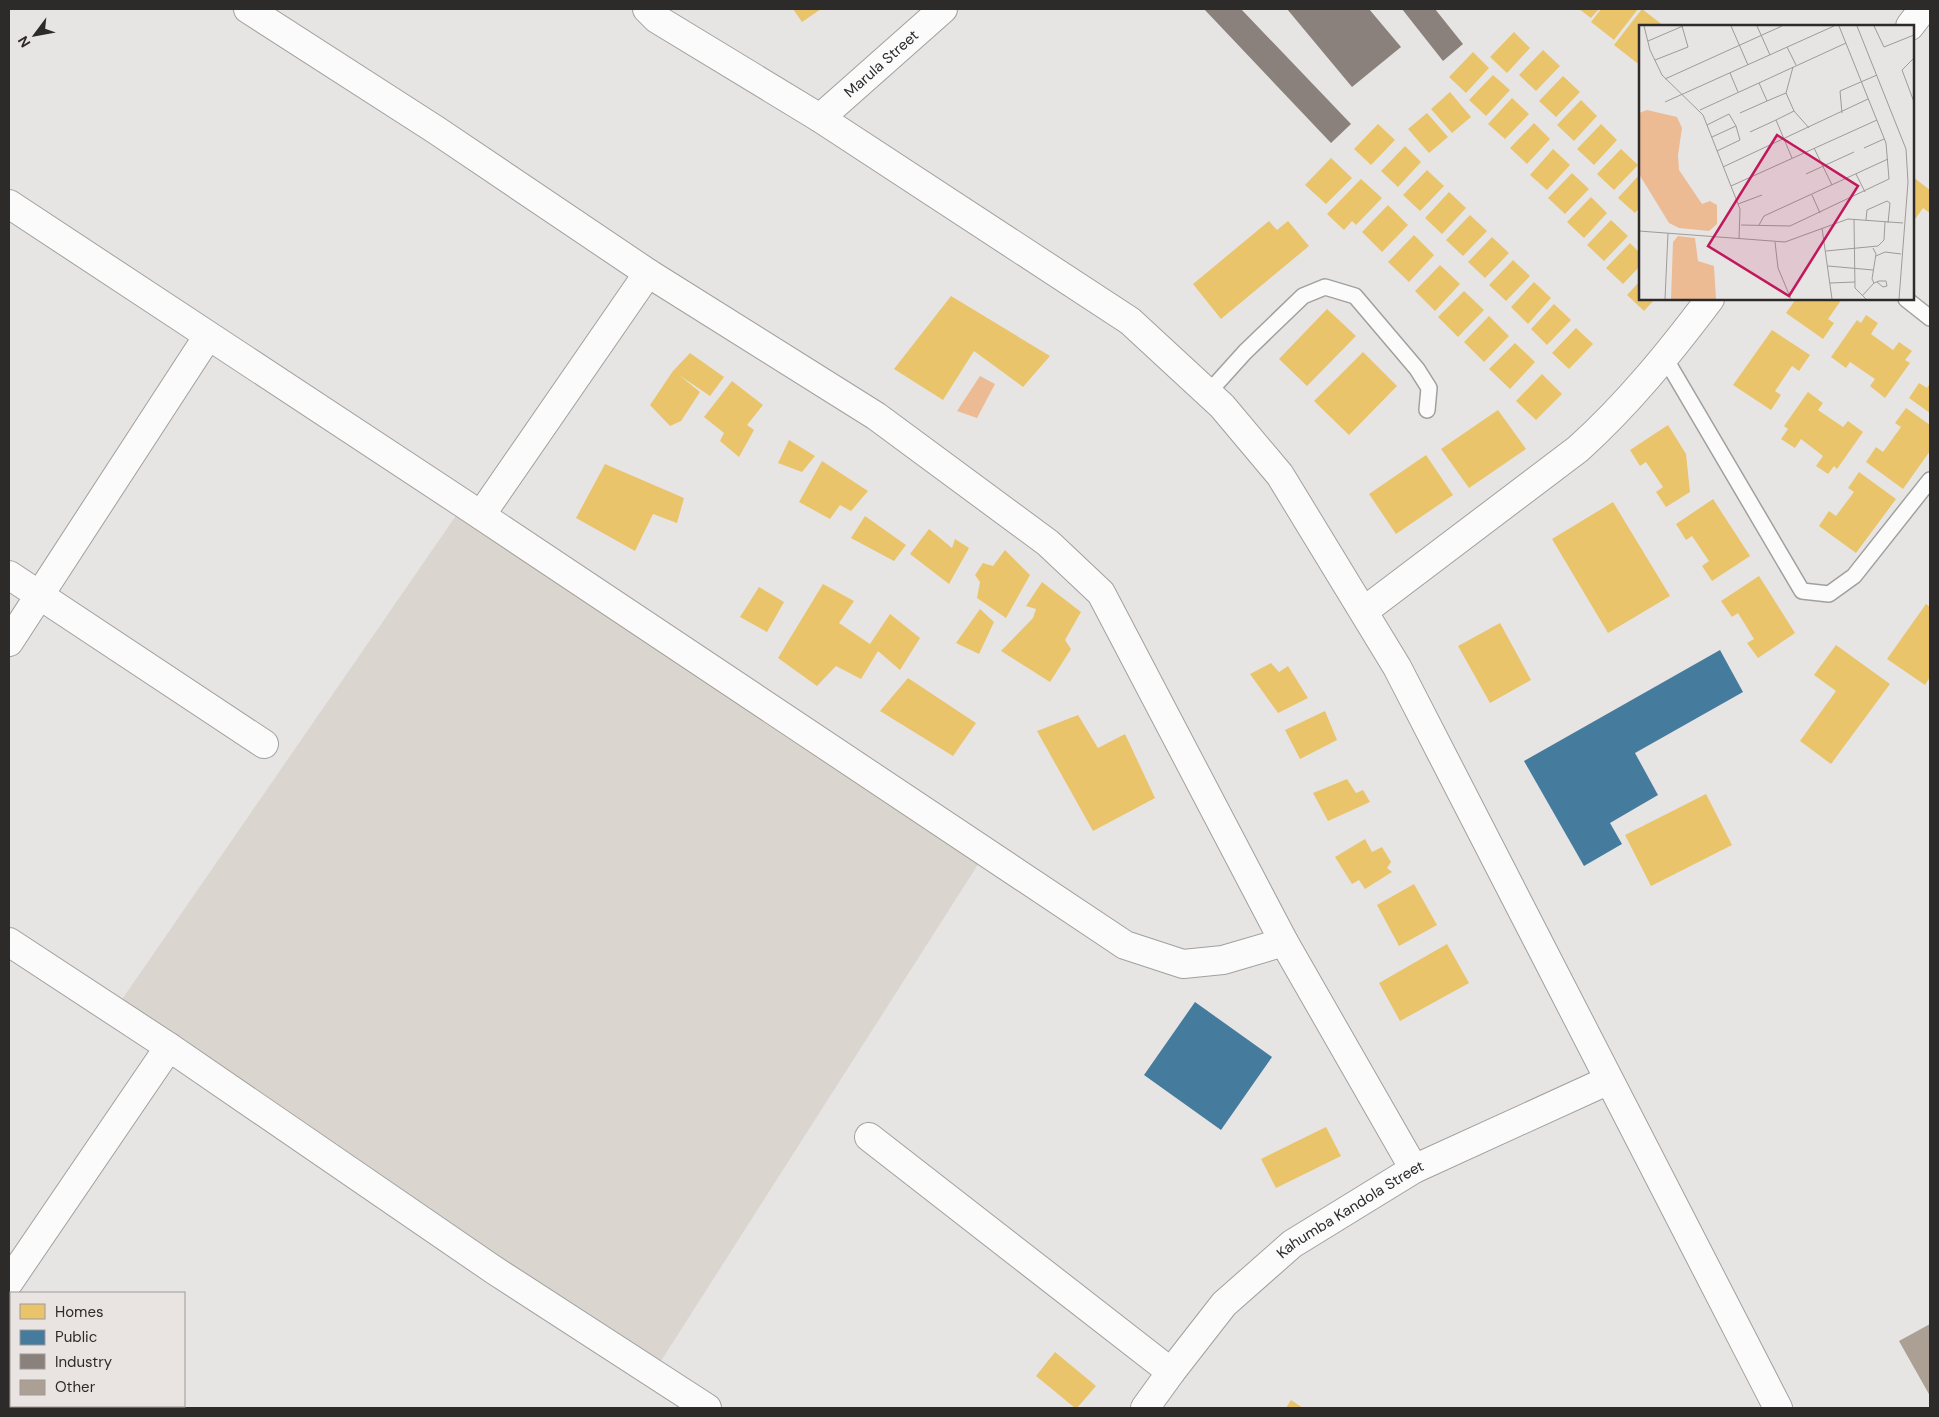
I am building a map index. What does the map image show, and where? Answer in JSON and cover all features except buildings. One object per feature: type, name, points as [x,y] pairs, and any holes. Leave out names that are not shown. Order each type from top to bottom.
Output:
[{"type":"street","points":[[248,9],[436,130],[648,273],[876,416],[1048,543],[1101,593],[1284,942],[1414,1169]]},
{"type":"street","points":[[647,9],[657,19],[820,118],[1130,321],[1222,406],[1280,474],[1397,667],[1778,1408]]},
{"type":"street","name":"Marula Street","points":[[820,118],[943,9]]},
{"type":"street","points":[[1911,25],[1923,9]]},
{"type":"street","points":[[9,204],[1125,945],[1183,964],[1223,960],[1284,942]]},
{"type":"street","points":[[480,515],[648,273]]},
{"type":"street","points":[[1364,611],[1578,449],[1598,431],[1665,358],[1709,300]]},
{"type":"street","points":[[9,642],[208,336]]},
{"type":"street","points":[[9,575],[264,744]]},
{"type":"street","points":[[9,942],[169,1047],[494,1270],[707,1408]]},
{"type":"street","points":[[9,1282],[169,1047]]},
{"type":"street","name":"Kahumba Kandola Street","points":[[1145,1408],[1224,1304],[1292,1244],[1414,1169],[1609,1080]]},
{"type":"street","points":[[869,1138],[1171,1372]]},
{"type":"lane","points":[[1208,393],[1245,352],[1303,296],[1325,287],[1355,296],[1417,369],[1429,388],[1427,410]]},
{"type":"lane","points":[[1907,300],[1930,318]]},
{"type":"lane","points":[[1665,358],[1802,591],[1829,594],[1854,576],[1930,480]]},
{"type":"shaded area","points":[[980,376],[995,384],[977,418],[957,411]]},
{"type":"shaded area","points":[[464,504],[986,852],[654,1372],[114,1011]]}]
